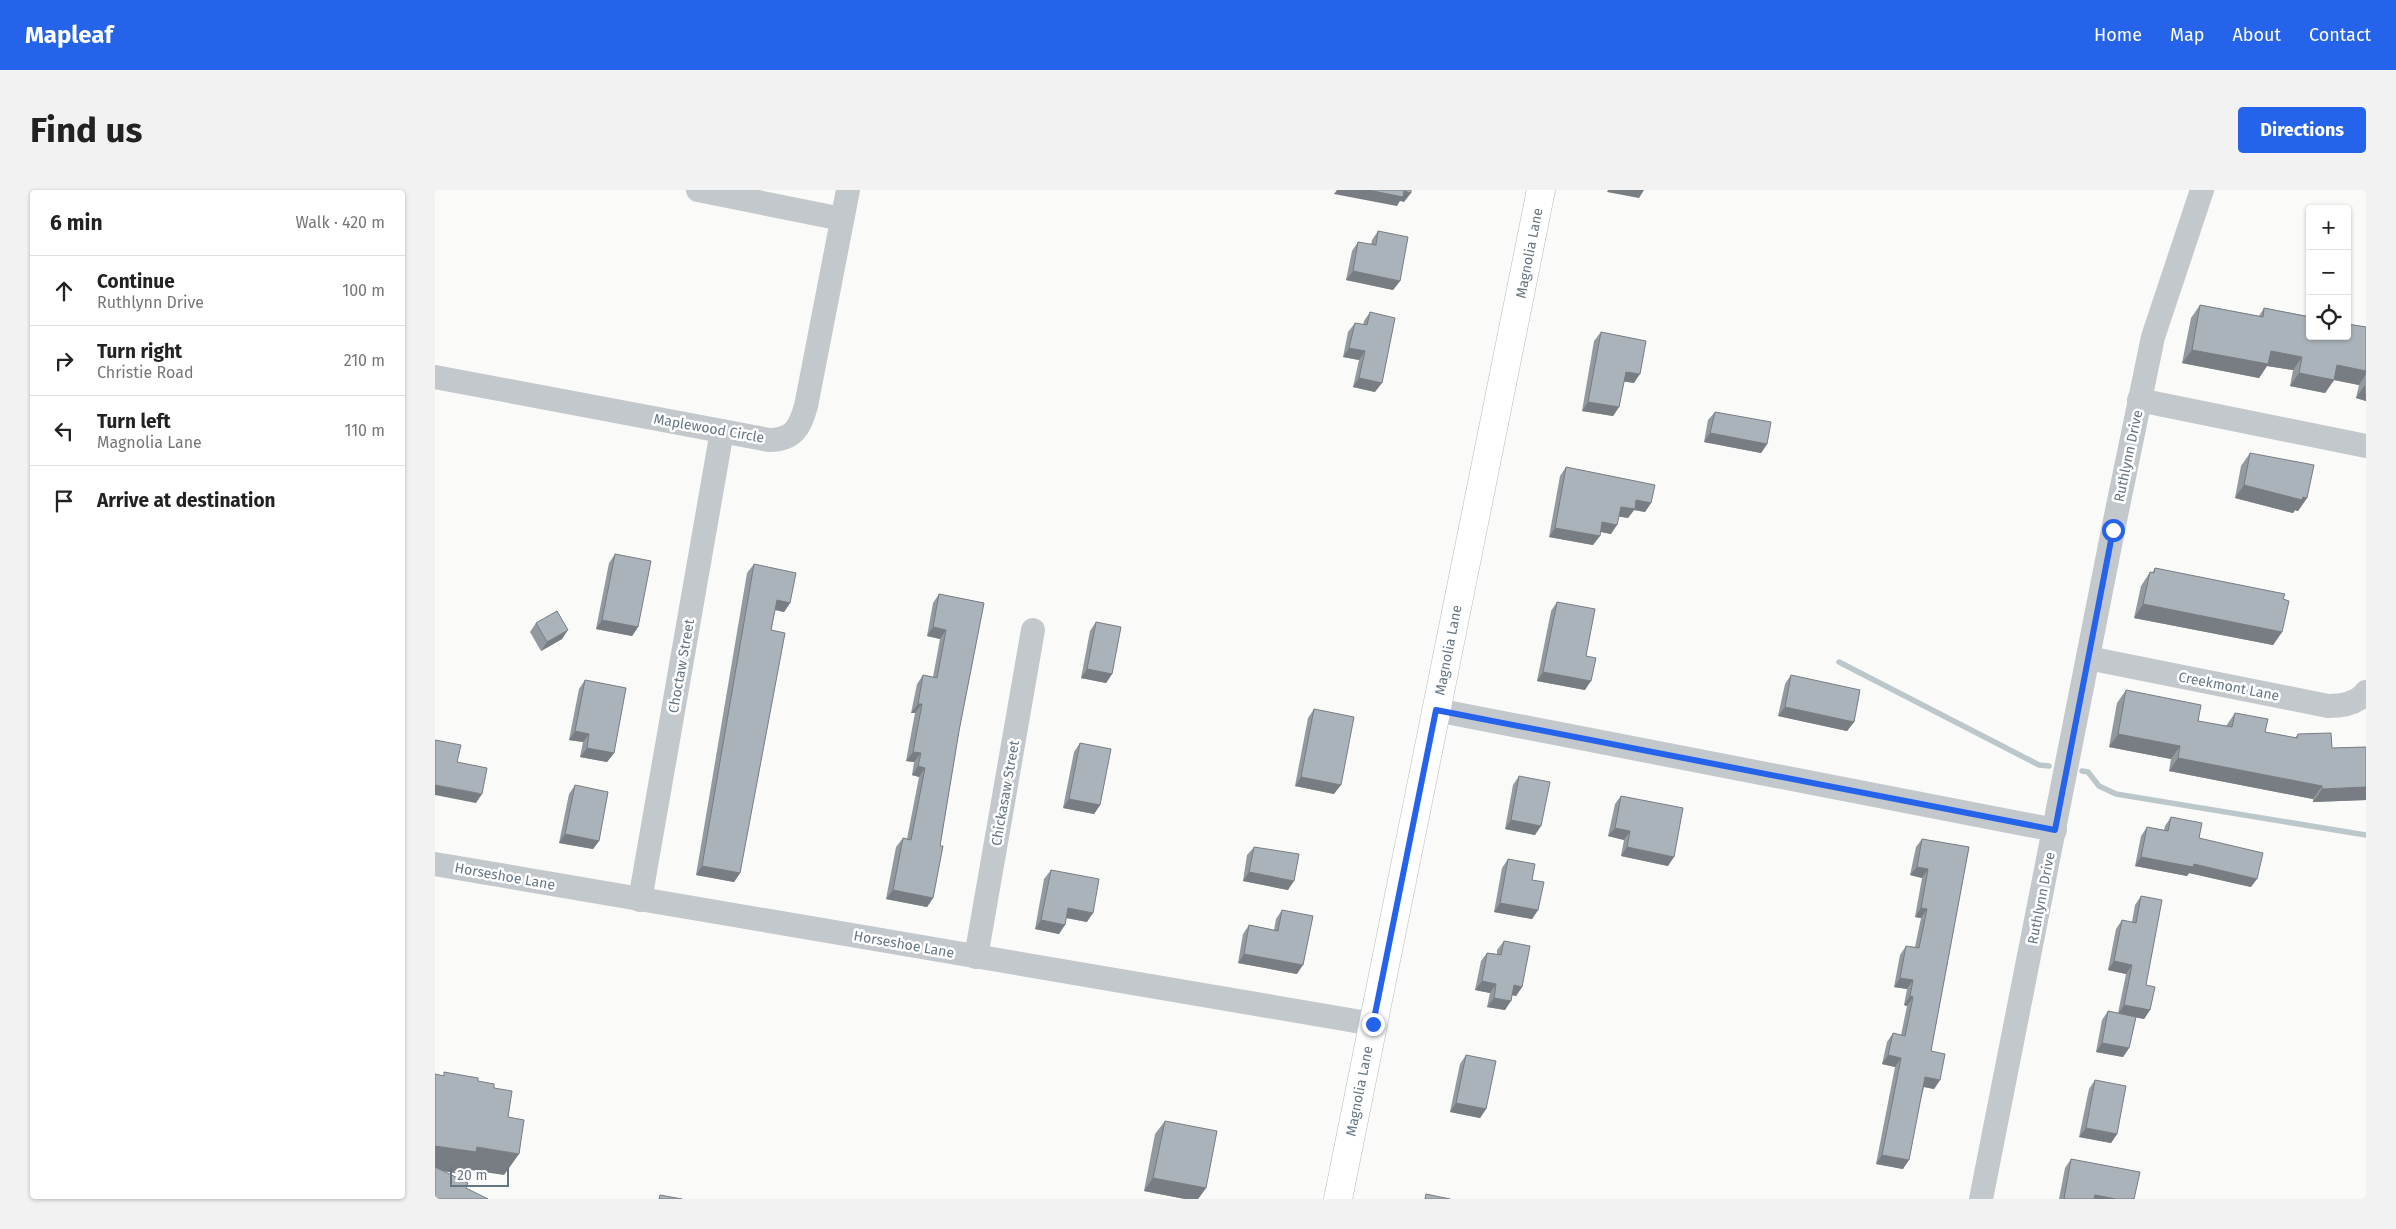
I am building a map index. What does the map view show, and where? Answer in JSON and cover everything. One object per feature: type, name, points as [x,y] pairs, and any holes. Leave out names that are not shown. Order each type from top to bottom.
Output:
[{"type":"main road","name":"Magnolia Lane","points":[[1338,1199],[1541,190]]},
{"type":"street","points":[[697,190],[843,219]]},
{"type":"street","name":"Maplewood Circle","points":[[435,377],[722,431],[780,440],[790,437],[797,430],[806,406],[848,190]]},
{"type":"street","name":"Ruthlynn Drive","points":[[1981,1199],[2139,400],[2160,310],[2202,190]]},
{"type":"street","points":[[2139,400],[2366,446]]},
{"type":"street","name":"Choctaw Street","points":[[640,900],[722,431]]},
{"type":"street","name":"Chickasaw Street","points":[[976,957],[1033,630]]},
{"type":"street","name":"Creekmont Lane","points":[[2088,658],[2328,706],[2347,704],[2355,701],[2366,692]]},
{"type":"street","points":[[1436,710],[2055,830]]},
{"type":"street","name":"Horseshoe Lane","points":[[435,864],[1373,1024]]},
{"type":"building","points":[[1368,190],[1411,190],[1411,193],[1404,191],[1403,197]]},
{"type":"building","points":[[1378,231],[1408,237],[1400,281],[1353,271],[1358,242],[1376,245]]},
{"type":"building","points":[[2200,305],[2263,317],[2264,308],[2306,316],[2306,340],[2351,340],[2351,325],[2366,327],[2366,371],[2337,365],[2334,380],[2299,373],[2302,357],[2271,351],[2268,364],[2192,350]]},
{"type":"building","points":[[1370,312],[1395,318],[1382,383],[1359,378],[1365,351],[1349,348],[1355,323],[1367,325]]},
{"type":"building","points":[[1601,332],[1646,341],[1640,374],[1626,372],[1619,407],[1588,402]]},
{"type":"building","points":[[1715,412],[1771,422],[1767,444],[1710,433]]},
{"type":"building","points":[[2250,453],[2314,465],[2307,498],[2303,497],[2302,500],[2244,485]]},
{"type":"building","points":[[1566,467],[1655,485],[1651,503],[1636,500],[1635,509],[1621,507],[1617,525],[1602,522],[1600,536],[1555,528]]},
{"type":"building","points":[[615,554],[651,561],[638,627],[602,620]]},
{"type":"building","points":[[754,564],[796,573],[790,603],[777,600],[771,630],[785,633],[740,873],[702,866]]},
{"type":"building","points":[[2155,568],[2285,594],[2283,599],[2289,601],[2282,632],[2143,604],[2150,572],[2154,573]]},
{"type":"building","points":[[939,594],[984,603],[959,731],[940,846],[943,846],[933,898],[893,890],[903,838],[911,840],[925,768],[918,766],[921,753],[913,752],[922,704],[918,704],[923,675],[937,678],[946,630],[933,627]]},
{"type":"building","points":[[1557,602],[1595,609],[1586,656],[1596,658],[1591,681],[1543,672]]},
{"type":"building","points":[[557,611],[568,630],[547,642],[536,623]]},
{"type":"building","points":[[1096,622],[1121,627],[1112,674],[1087,669]]},
{"type":"building","points":[[1791,675],[1860,690],[1854,722],[1785,707]]},
{"type":"building","points":[[585,680],[626,688],[614,753],[587,748],[589,734],[575,731]]},
{"type":"building","points":[[2126,690],[2201,705],[2198,721],[2232,727],[2235,713],[2268,719],[2265,732],[2297,738],[2298,734],[2331,733],[2332,748],[2366,747],[2366,787],[2322,789],[2322,786],[2178,758],[2180,746],[2118,734]]},
{"type":"building","points":[[1314,709],[1354,717],[1341,785],[1301,777]]},
{"type":"building","points":[[435,740],[461,745],[457,762],[487,768],[482,794],[435,785]]},
{"type":"building","points":[[1080,743],[1111,749],[1100,805],[1069,799]]},
{"type":"building","points":[[1519,776],[1550,782],[1541,826],[1511,820]]},
{"type":"building","points":[[575,785],[608,792],[599,841],[565,834]]},
{"type":"building","points":[[1621,796],[1683,808],[1674,857],[1627,847],[1630,831],[1615,828]]},
{"type":"building","points":[[2171,817],[2202,823],[2199,838],[2263,853],[2257,879],[2194,864],[2193,867],[2141,857],[2147,827],[2168,831]]},
{"type":"building","points":[[1922,839],[1969,847],[1931,1051],[1945,1054],[1940,1080],[1925,1077],[1909,1160],[1882,1155],[1901,1058],[1888,1055],[1893,1033],[1905,1036],[1913,997],[1910,996],[1913,980],[1900,978],[1906,946],[1919,948],[1927,909],[1921,908],[1928,869],[1917,867]]},
{"type":"building","points":[[1254,847],[1299,854],[1294,881],[1249,872]]},
{"type":"building","points":[[1508,859],[1535,864],[1532,880],[1544,882],[1538,910],[1500,903]]},
{"type":"building","points":[[1051,870],[1099,879],[1093,913],[1068,908],[1065,925],[1041,920]]},
{"type":"building","points":[[2141,896],[2162,900],[2146,985],[2155,987],[2150,1010],[2124,1005],[2132,965],[2114,961],[2122,920],[2136,923]]},
{"type":"building","points":[[1282,910],[1313,916],[1303,965],[1244,954],[1249,925],[1278,931]]},
{"type":"building","points":[[1504,941],[1530,946],[1522,987],[1514,985],[1511,1001],[1494,998],[1496,984],[1482,981],[1487,953],[1501,955]]},
{"type":"building","points":[[2108,1011],[2136,1017],[2129,1048],[2102,1043]]},
{"type":"building","points":[[1466,1055],[1496,1061],[1486,1109],[1456,1103]]},
{"type":"building","points":[[444,1072],[478,1078],[478,1081],[494,1084],[494,1088],[512,1091],[508,1117],[524,1120],[519,1154],[477,1147],[476,1152],[435,1146],[435,1074],[444,1076]]},
{"type":"building","points":[[2095,1080],[2126,1086],[2117,1134],[2086,1128]]},
{"type":"building","points":[[1165,1121],[1217,1131],[1206,1188],[1153,1178]]},
{"type":"building","points":[[2071,1159],[2140,1172],[2134,1199],[2116,1199],[2095,1195],[2094,1199],[2064,1199]]},
{"type":"building","points":[[435,1167],[468,1183],[466,1188],[488,1199],[435,1199]]},
{"type":"building","points":[[1426,1194],[1450,1199],[1425,1199]]},
{"type":"building","points":[[660,1195],[682,1199],[659,1199]]},
{"type":"waterway","points":[[1839,662],[2039,765],[2049,766]]},
{"type":"waterway","points":[[2082,771],[2088,772],[2099,786],[2116,794],[2366,835]]},
{"type":"route","points":[[1373,1024],[1436,710],[2055,830],[2113,530]]}]
